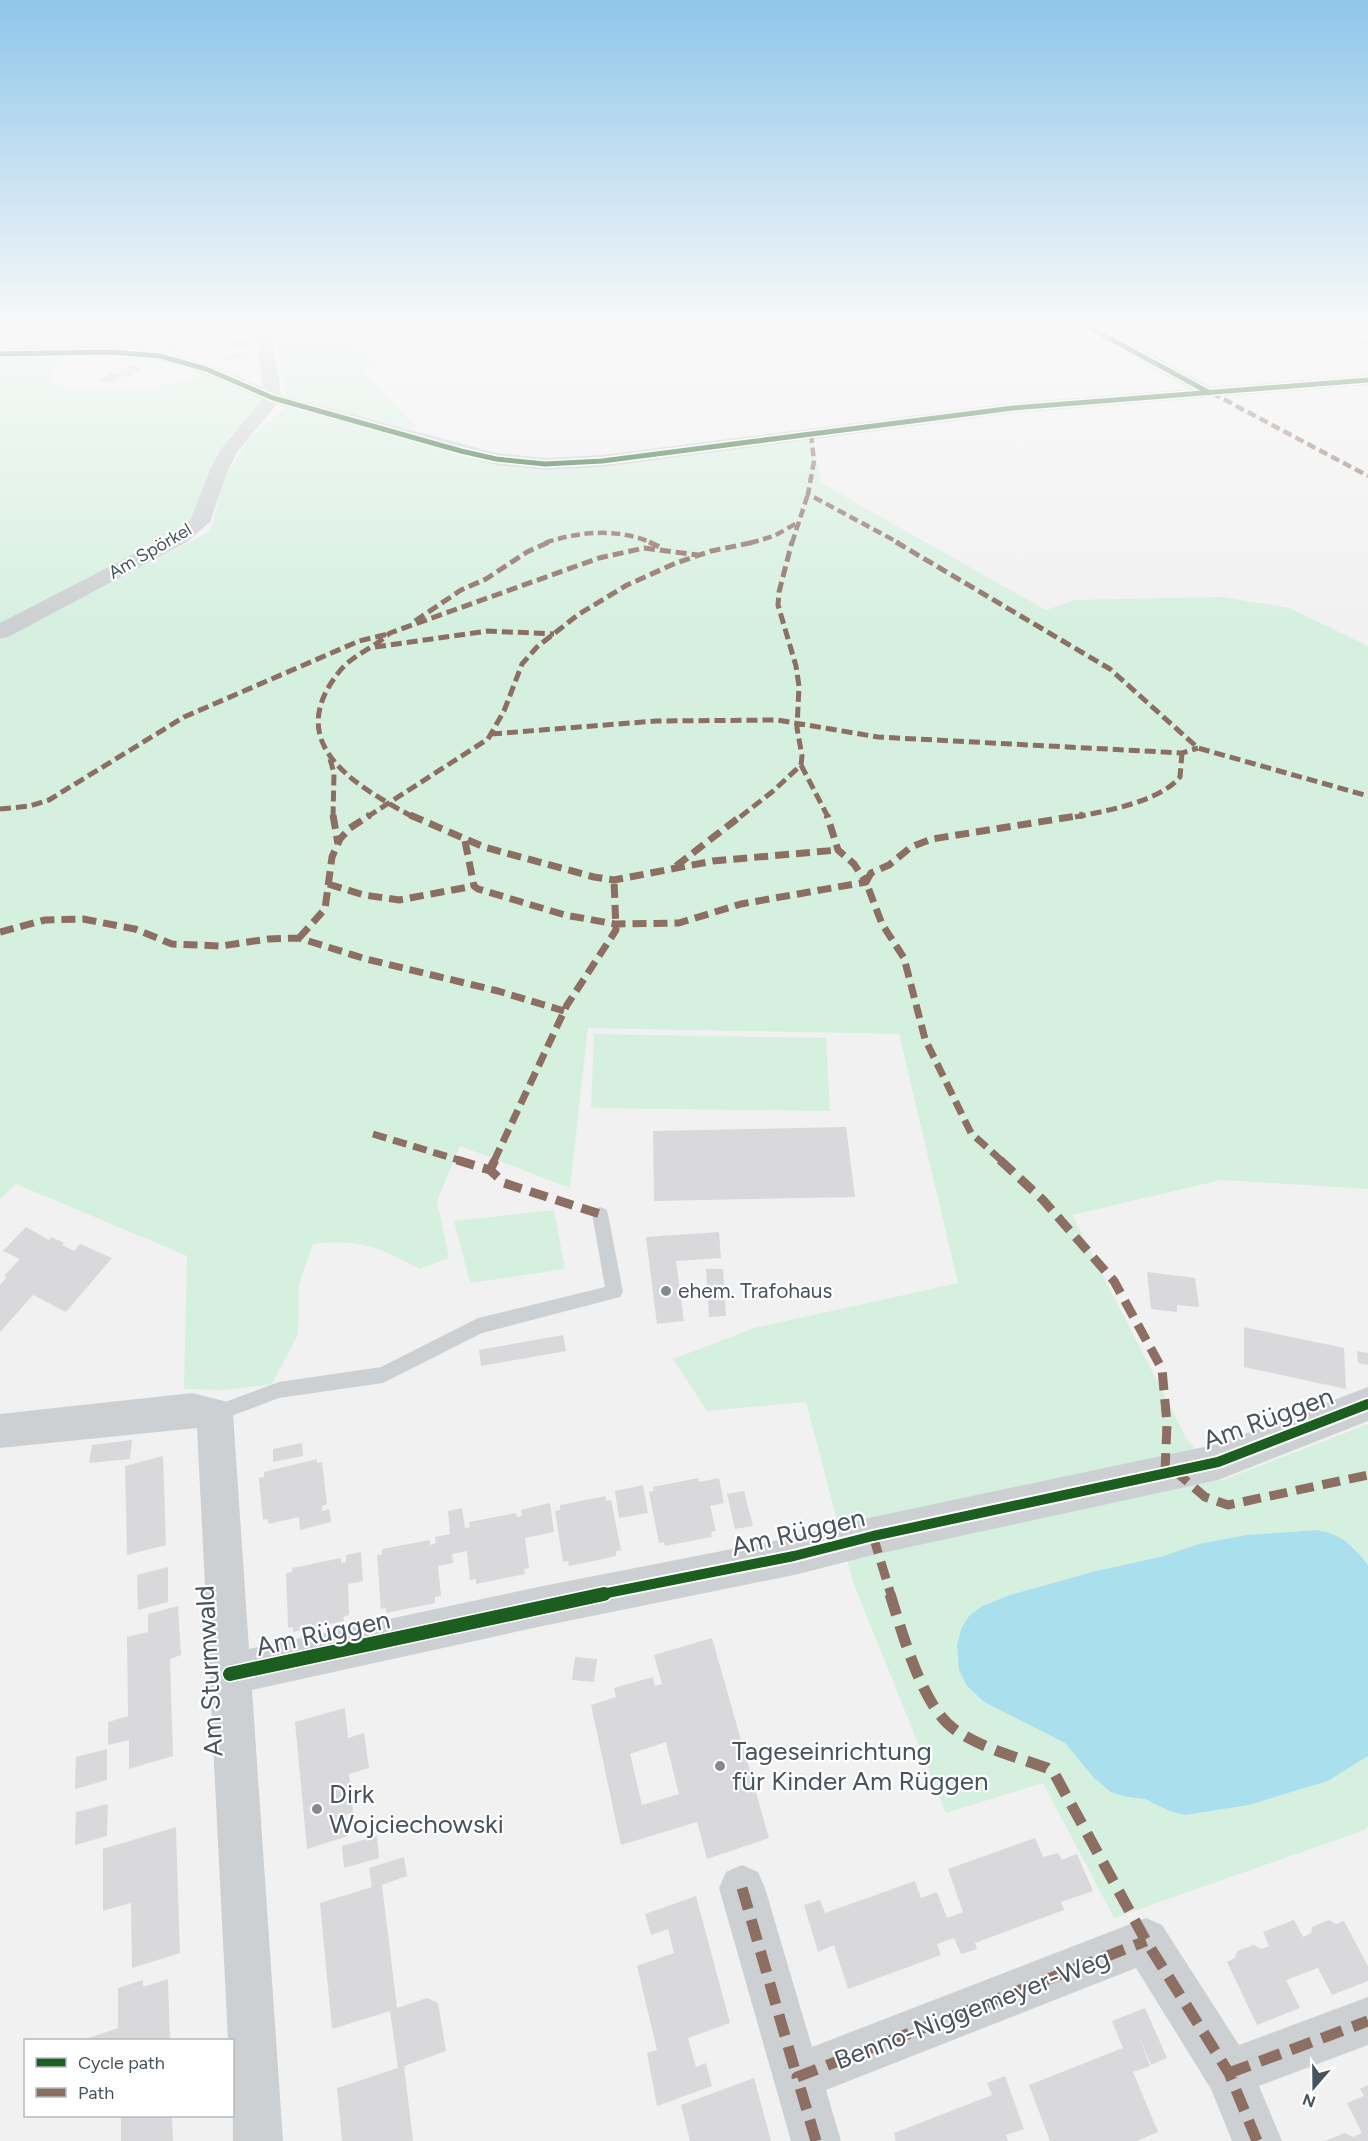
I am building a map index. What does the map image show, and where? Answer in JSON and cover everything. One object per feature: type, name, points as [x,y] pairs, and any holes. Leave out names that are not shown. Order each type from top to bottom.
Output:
[{"type":"street","name":"Am Spörkel","points":[[0,632],[178,539],[200,522],[219,470],[230,449],[250,425]]},
{"type":"street","points":[[368,425],[461,451],[512,461],[545,464],[726,446],[885,425]]},
{"type":"street","name":"Am Rüggen","points":[[230,1674],[794,1556],[863,1538],[1218,1462],[1368,1404]]},
{"type":"street","points":[[0,1431],[192,1410],[215,1414]]},
{"type":"street","name":"Am Sturmwald","points":[[215,1414],[258,2141]]},
{"type":"street","points":[[742,1887],[816,2141]]},
{"type":"street","name":"Benno-Niggemeyer-Weg","points":[[797,2077],[1146,1941],[1229,2073]]},
{"type":"street","points":[[1257,2141],[1229,2073],[1368,2021]]},
{"type":"lane","points":[[215,1414],[279,1390],[383,1376],[478,1326],[614,1292],[600,1214]]},
{"type":"green space","points":[[0,425],[241,425],[230,436],[210,473],[196,518],[176,533],[0,625]]},
{"type":"green space","points":[[265,425],[353,425],[487,461],[545,468],[813,440],[821,483],[1046,610],[1075,600],[1222,597],[1290,608],[1368,646],[1368,1189],[1221,1180],[1072,1215],[1187,1439],[1220,1481],[1368,1424],[1368,1565],[1353,1546],[1317,1530],[1246,1535],[1200,1544],[1160,1557],[1096,1571],[1010,1595],[982,1606],[969,1616],[961,1629],[957,1645],[960,1671],[968,1686],[984,1702],[1065,1743],[1094,1778],[1127,1797],[1145,1799],[1169,1811],[1185,1815],[1249,1805],[1328,1781],[1368,1756],[1368,1826],[1365,1830],[1114,1918],[1043,1783],[946,1813],[853,1582],[806,1402],[707,1411],[673,1359],[754,1328],[958,1283],[899,1034],[588,1028],[570,1188],[460,1146],[437,1201],[449,1258],[420,1269],[369,1246],[344,1243],[313,1244],[299,1284],[298,1334],[272,1384],[225,1390],[184,1389],[187,1256],[16,1184],[0,1199],[0,640],[210,531],[226,475],[248,440]]},
{"type":"green space","points":[[389,425],[414,425],[416,427],[404,429]]},
{"type":"green space","points":[[594,1034],[826,1038],[830,1111],[591,1108]]},
{"type":"green space","points":[[554,1210],[565,1269],[470,1283],[454,1221]]},
{"type":"water","points":[[1317,1530],[1346,1542],[1368,1565],[1368,1756],[1328,1781],[1249,1805],[1185,1815],[1169,1811],[1145,1799],[1111,1792],[1094,1778],[1065,1743],[984,1702],[967,1686],[959,1670],[957,1645],[961,1629],[969,1616],[982,1606],[1010,1595],[1096,1571],[1160,1557],[1199,1544],[1246,1535]]},
{"type":"building","points":[[846,1127],[855,1197],[654,1201],[653,1131]]},
{"type":"building","points":[[26,1227],[49,1240],[51,1237],[64,1243],[62,1245],[74,1251],[80,1244],[112,1258],[66,1312],[33,1295],[0,1332],[0,1285],[7,1277],[4,1276],[20,1259],[3,1251]]},
{"type":"building","points":[[719,1232],[721,1258],[676,1261],[684,1321],[657,1324],[646,1237]]},
{"type":"building","points":[[706,1269],[723,1269],[726,1316],[709,1317]]},
{"type":"building","points":[[1147,1272],[1195,1278],[1199,1307],[1177,1305],[1177,1312],[1151,1309]]},
{"type":"building","points":[[1244,1327],[1344,1348],[1346,1389],[1244,1367]]},
{"type":"building","points":[[563,1335],[566,1351],[481,1366],[479,1350]]},
{"type":"building","points":[[1357,1351],[1368,1353],[1368,1365],[1358,1363]]},
{"type":"building","points":[[132,1440],[130,1459],[89,1463],[92,1445]]},
{"type":"building","points":[[302,1443],[303,1456],[273,1462],[273,1449]]},
{"type":"building","points":[[163,1456],[166,1545],[127,1555],[125,1466]]},
{"type":"building","points":[[317,1459],[317,1463],[322,1462],[327,1504],[322,1506],[322,1511],[329,1509],[331,1522],[300,1530],[299,1517],[268,1524],[268,1519],[263,1520],[259,1478],[264,1477],[264,1472]]},
{"type":"building","points":[[698,1478],[699,1482],[719,1478],[724,1503],[710,1506],[716,1531],[711,1532],[712,1537],[665,1546],[664,1542],[659,1543],[649,1492],[654,1491],[653,1487]]},
{"type":"building","points":[[643,1485],[648,1513],[619,1518],[615,1491]]},
{"type":"building","points":[[744,1491],[753,1526],[735,1529],[727,1494]]},
{"type":"building","points":[[606,1496],[606,1501],[611,1500],[621,1550],[616,1551],[616,1556],[569,1566],[568,1561],[563,1562],[555,1511],[560,1510],[560,1505]]},
{"type":"building","points":[[550,1503],[554,1532],[525,1538],[529,1568],[524,1569],[525,1574],[476,1584],[476,1579],[470,1580],[467,1551],[452,1554],[453,1563],[438,1566],[441,1596],[435,1597],[435,1603],[386,1613],[386,1608],[381,1609],[377,1555],[382,1554],[382,1549],[430,1540],[430,1545],[436,1543],[435,1537],[450,1534],[448,1511],[462,1508],[465,1528],[470,1527],[469,1522],[516,1513],[517,1517],[522,1516],[521,1510]]},
{"type":"building","points":[[361,1552],[363,1581],[348,1584],[349,1615],[343,1617],[344,1621],[293,1632],[293,1627],[288,1628],[286,1573],[292,1572],[292,1568],[341,1558],[341,1563],[346,1562],[346,1555]]},
{"type":"building","points":[[168,1567],[168,1602],[138,1610],[137,1575]]},
{"type":"building","points":[[178,1606],[181,1655],[170,1659],[173,1756],[129,1769],[129,1740],[108,1745],[108,1722],[128,1716],[127,1637],[148,1632],[148,1614]]},
{"type":"building","points":[[712,1638],[769,1838],[707,1859],[697,1822],[621,1845],[591,1705],[616,1697],[614,1688],[653,1677],[655,1686],[662,1684],[654,1655]],"holes":[[[666,1742],[679,1794],[642,1805],[630,1754]]]},
{"type":"building","points":[[575,1657],[597,1659],[594,1682],[572,1680]]},
{"type":"building","points":[[345,1708],[348,1738],[364,1733],[369,1768],[349,1774],[353,1813],[346,1814],[348,1836],[307,1849],[295,1722]]},
{"type":"building","points":[[107,1749],[107,1780],[75,1789],[76,1757]]},
{"type":"building","points":[[108,1804],[107,1836],[75,1845],[76,1812]]},
{"type":"building","points":[[176,1827],[180,1953],[132,1968],[131,1903],[103,1911],[103,1849]]},
{"type":"building","points":[[377,1836],[379,1858],[344,1868],[342,1846]]},
{"type":"building","points":[[1035,1838],[1043,1857],[1058,1853],[1062,1860],[1077,1854],[1093,1891],[1061,1902],[1064,1910],[975,1943],[977,1949],[961,1954],[954,1938],[937,1944],[941,1955],[848,1989],[834,1945],[818,1952],[804,1905],[820,1900],[825,1913],[915,1881],[921,1898],[937,1892],[947,1918],[963,1912],[948,1869]]},
{"type":"building","points":[[404,1857],[407,1876],[382,1885],[397,2008],[427,1998],[438,2003],[446,2051],[404,2066],[413,2141],[342,2141],[337,2088],[398,2068],[390,2011],[332,2029],[320,1903],[372,1887],[369,1868]]},
{"type":"building","points":[[696,1896],[730,2023],[688,2038],[696,2067],[706,2063],[712,2086],[657,2106],[647,2053],[657,2050],[637,1966],[674,1953],[668,1929],[651,1935],[645,1914]]},
{"type":"building","points":[[1294,1920],[1303,1937],[1311,1933],[1312,1927],[1329,1920],[1336,1924],[1344,1921],[1368,1966],[1368,1981],[1332,1995],[1318,1968],[1286,1980],[1300,2008],[1257,2025],[1227,1962],[1235,1958],[1237,1951],[1254,1945],[1261,1949],[1269,1946],[1263,1932]]},
{"type":"building","points":[[168,1979],[170,2039],[89,2039],[118,2028],[118,1988],[143,1980],[143,1987]]},
{"type":"building","points":[[1145,2008],[1167,2058],[1151,2065],[1138,2034],[1150,2066],[1133,2072],[1158,2132],[1137,2141],[1050,2141],[1029,2085],[1123,2048],[1112,2021]]},
{"type":"building","points":[[1005,2076],[1024,2129],[1006,2135],[1008,2141],[896,2141],[894,2133],[992,2095],[987,2083]]},
{"type":"building","points":[[754,2078],[771,2141],[690,2141],[681,2105]]},
{"type":"building","points":[[1368,2085],[1368,2141],[1325,2141],[1345,2133],[1353,2137],[1362,2133],[1347,2103],[1364,2096],[1360,2089]]},
{"type":"building","points":[[121,2117],[172,2117],[173,2141],[121,2141]]},
{"type":"marked path","points":[[1272,425],[1368,476]]},
{"type":"marked path","points":[[811,434],[814,461],[808,494],[904,546],[1110,669],[1198,748],[1368,796]]},
{"type":"marked path","points":[[676,866],[772,792],[801,765],[802,756],[797,728],[799,686],[796,666],[778,605],[779,592],[797,523],[808,494]]},
{"type":"marked path","points":[[299,938],[325,909],[332,857],[340,839],[350,828],[488,739],[504,711],[514,679],[522,664],[557,630],[602,599],[652,573],[711,551],[749,544],[774,536],[797,523]]},
{"type":"marked path","points":[[415,621],[461,590],[486,579],[534,548],[556,539],[586,533],[618,534],[648,541],[662,548]]},
{"type":"marked path","points":[[698,555],[644,548],[599,558],[390,633],[378,644],[350,660],[338,673],[325,694],[320,712],[320,741],[330,759],[369,793],[426,824],[484,847],[594,877],[614,880],[713,861],[838,850]]},
{"type":"marked path","points":[[375,647],[488,631],[554,634]]},
{"type":"marked path","points":[[0,809],[30,806],[49,800],[184,717],[359,641],[388,634]]},
{"type":"marked path","points":[[491,734],[656,721],[777,720],[878,737],[1182,753],[1198,748]]},
{"type":"marked path","points":[[1165,1472],[1167,1424],[1162,1369],[1114,1281],[1043,1200],[971,1133],[925,1039],[904,958],[882,924],[866,882],[871,873],[889,865],[911,847],[932,839],[1049,822],[1111,810],[1161,792],[1180,777],[1182,753]]},
{"type":"marked path","points":[[330,759],[334,773],[333,815],[338,844]]},
{"type":"marked path","points":[[465,841],[474,886],[478,889],[565,915],[615,924],[679,923],[741,904],[866,882],[854,864],[838,850],[825,809],[801,765]]},
{"type":"marked path","points":[[490,1170],[567,1005],[616,930],[614,880]]},
{"type":"marked path","points":[[328,884],[364,895],[399,900],[474,886]]},
{"type":"marked path","points":[[0,932],[45,920],[83,919],[135,929],[172,944],[221,946],[268,939],[299,938],[366,959],[498,991],[564,1011]]},
{"type":"marked path","points":[[373,1134],[490,1170],[504,1183],[600,1214]]},
{"type":"marked path","points":[[1174,1470],[1205,1497],[1228,1505],[1368,1475]]},
{"type":"marked path","points":[[873,1536],[899,1622],[927,1695],[939,1715],[953,1728],[972,1740],[1047,1768],[1054,1773],[1146,1941],[1229,2073],[1257,2141]]},
{"type":"marked path","points":[[742,1888],[797,2077]]},
{"type":"marked path","points":[[816,2141],[797,2077],[1146,1941]]},
{"type":"marked path","points":[[1229,2073],[1368,2021]]},
{"type":"cycle path","points":[[368,425],[496,459],[545,464],[602,461],[884,425]]},
{"type":"cycle path","points":[[230,1674],[538,1607],[794,1556],[873,1536],[1218,1462],[1368,1404]]},
{"type":"place","name":"ehem. Trafohaus","points":[[666,1291]]},
{"type":"place","name":"Tageseinrichtung für Kinder Am Rüggen","points":[[720,1766]]},
{"type":"place","name":"Dirk Wojciechowski","points":[[317,1809]]}]
